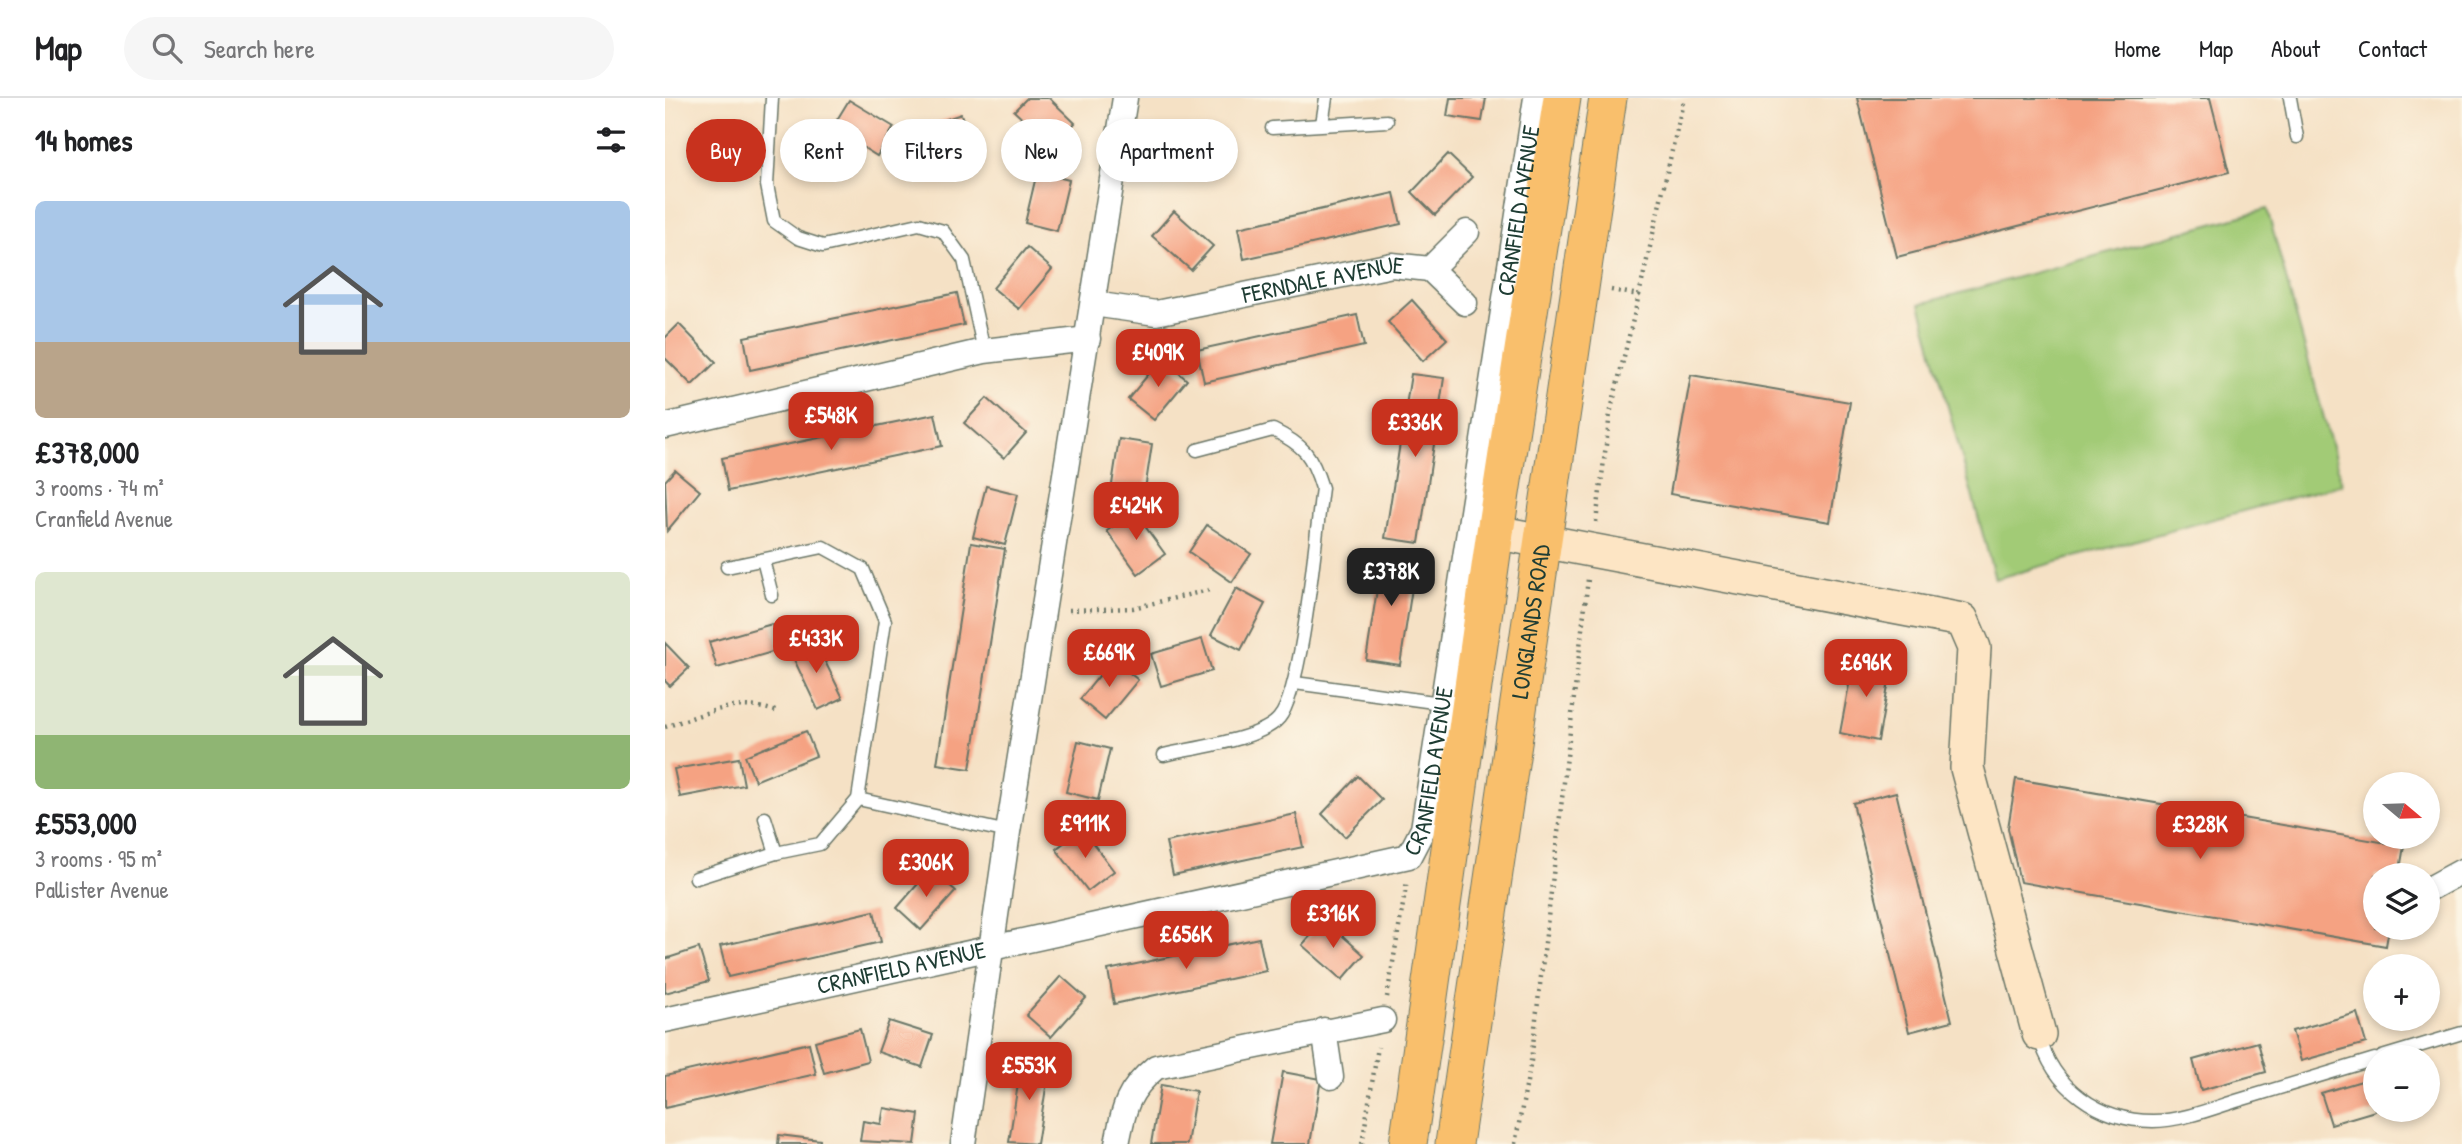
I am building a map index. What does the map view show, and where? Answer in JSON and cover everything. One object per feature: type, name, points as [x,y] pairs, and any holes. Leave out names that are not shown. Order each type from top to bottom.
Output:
[{"type":"main road","name":"LONGLANDS ROAD","points":[[1408,1144],[1495,532],[1562,98]]},
{"type":"main road","name":"LONGLANDS ROAD","points":[[1454,1144],[1608,98]]},
{"type":"street","points":[[963,1144],[1008,832],[1125,98]]},
{"type":"street","name":"CRANFIELD AVENUE","points":[[665,1020],[1409,856],[1423,829],[1536,98]]},
{"type":"street","name":"FERNDALE AVENUE","points":[[1430,270],[1467,232]]},
{"type":"street","name":"FERNDALE AVENUE","points":[[1093,304],[1156,313],[1392,265],[1430,270],[1465,303]]},
{"type":"street","points":[[665,426],[984,351],[1088,339]]},
{"type":"street","points":[[1495,532],[1962,620],[1975,648],[1967,768],[2039,1034]]},
{"type":"street","points":[[2440,883],[2462,871]]},
{"type":"street","points":[[1117,1144],[1122,1115],[1135,1084],[1156,1067],[1324,1030],[1383,1020]]},
{"type":"street","points":[[1324,1030],[1331,1077]]},
{"type":"lane","points":[[772,98],[767,185],[774,222],[798,238],[824,246],[919,224],[943,231],[964,260],[984,351]]},
{"type":"lane","points":[[1322,124],[1326,98]]},
{"type":"lane","points":[[2290,98],[2297,137]]},
{"type":"lane","points":[[1272,128],[1387,121]]},
{"type":"lane","points":[[1164,755],[1260,732],[1280,718],[1295,683],[1322,488],[1314,462],[1297,442],[1273,430],[1196,450]]},
{"type":"lane","points":[[696,878],[776,853],[820,844],[858,799],[885,621],[863,569],[823,547],[727,568]]},
{"type":"lane","points":[[763,559],[772,596]]},
{"type":"lane","points":[[1295,683],[1441,704]]},
{"type":"lane","points":[[858,799],[1008,832]]},
{"type":"lane","points":[[765,818],[776,853]]},
{"type":"lane","points":[[2422,1045],[2462,1033]]},
{"type":"lane","points":[[2039,1034],[2056,1076],[2080,1100],[2111,1113],[2153,1121],[2200,1112],[2363,1063]]},
{"type":"path","points":[[1514,1144],[1531,1061],[1571,699],[1610,414],[1639,295]]},
{"type":"path","points":[[1044,609],[1091,611],[1133,608],[1213,589]]},
{"type":"path","points":[[665,727],[723,707],[763,707],[778,712]]},
{"type":"green space","points":[[2267,209],[2342,484],[1995,579],[1920,304]]},
{"type":"building","points":[[1027,98],[1049,98],[1071,119],[1023,119],[1014,111]]},
{"type":"building","points":[[1450,98],[1486,98],[1482,121],[1447,116]]},
{"type":"building","points":[[1857,98],[2210,98],[2229,172],[1897,257]]},
{"type":"building","points":[[849,100],[881,119],[881,149],[877,156],[867,150],[867,119],[837,119]]},
{"type":"building","points":[[961,114],[963,119],[947,119]]},
{"type":"building","points":[[1448,154],[1472,177],[1435,215],[1412,192]]},
{"type":"building","points":[[1035,182],[1069,182],[1057,231],[1025,223]]},
{"type":"building","points":[[1394,193],[1401,224],[1244,259],[1238,228]]},
{"type":"building","points":[[1174,211],[1213,246],[1191,270],[1152,236]]},
{"type":"building","points":[[1027,247],[1052,269],[1019,309],[993,288]]},
{"type":"building","points":[[957,293],[964,325],[750,370],[744,337]]},
{"type":"building","points":[[1412,300],[1447,339],[1423,361],[1388,322]]},
{"type":"building","points":[[1357,315],[1364,346],[1204,382],[1197,350]]},
{"type":"building","points":[[679,324],[716,362],[692,385],[665,358],[665,338]]},
{"type":"building","points":[[1162,358],[1187,380],[1154,420],[1128,399]]},
{"type":"building","points":[[1411,374],[1444,378],[1419,543],[1385,538]]},
{"type":"building","points":[[1691,375],[1850,402],[1830,522],[1670,494]]},
{"type":"building","points":[[987,398],[1026,433],[1004,458],[964,423]]},
{"type":"building","points":[[935,414],[942,446],[728,491],[722,458]]},
{"type":"building","points":[[1119,439],[1152,444],[1144,496],[1111,491]]},
{"type":"building","points":[[675,470],[700,491],[667,531],[665,481]]},
{"type":"building","points":[[986,486],[1018,494],[1005,545],[973,537]]},
{"type":"building","points":[[1134,511],[1165,554],[1138,574],[1107,531]]},
{"type":"building","points":[[1207,525],[1251,554],[1232,582],[1189,552]]},
{"type":"building","points":[[971,543],[1005,549],[970,769],[937,764]]},
{"type":"building","points":[[1383,551],[1417,556],[1400,665],[1366,660]]},
{"type":"building","points":[[1236,588],[1265,604],[1241,650],[1211,635]]},
{"type":"building","points":[[772,624],[779,650],[717,668],[709,642]]},
{"type":"building","points":[[814,639],[843,698],[818,710],[790,651]]},
{"type":"building","points":[[1202,639],[1212,671],[1161,686],[1151,654]]},
{"type":"building","points":[[665,643],[689,668],[670,686],[665,681]]},
{"type":"building","points":[[1854,658],[1892,665],[1878,741],[1840,733]]},
{"type":"building","points":[[1113,659],[1138,680],[1105,720],[1080,699]]},
{"type":"building","points":[[806,731],[816,756],[755,781],[745,756]]},
{"type":"building","points":[[1078,741],[1110,749],[1098,800],[1066,792]]},
{"type":"building","points":[[739,758],[744,785],[680,797],[674,769]]},
{"type":"building","points":[[1358,776],[1382,800],[1345,837],[1322,814]]},
{"type":"building","points":[[2016,779],[2363,839],[2363,849],[2403,849],[2401,863],[2363,863],[2363,940],[2387,940],[2386,946],[2020,882],[2008,828]]},
{"type":"building","points":[[1896,792],[1952,1021],[1909,1032],[1853,803]]},
{"type":"building","points":[[1296,814],[1303,847],[1173,875],[1166,842]]},
{"type":"building","points":[[1082,829],[1114,871],[1088,891],[1056,849]]},
{"type":"building","points":[[931,869],[956,891],[921,930],[897,908]]},
{"type":"building","points":[[874,911],[881,942],[728,977],[720,946]]},
{"type":"building","points":[[1325,920],[1364,955],[1342,980],[1302,945]]},
{"type":"building","points":[[1259,938],[1266,971],[1114,1004],[1108,970]]},
{"type":"building","points":[[699,948],[709,981],[665,993],[665,959]]},
{"type":"building","points":[[1061,976],[1086,998],[1051,1037],[1026,1015]]},
{"type":"building","points":[[2357,1013],[2366,1043],[2301,1061],[2292,1031]]},
{"type":"building","points":[[889,1021],[933,1035],[922,1067],[878,1052]]},
{"type":"building","points":[[860,1029],[868,1061],[824,1073],[815,1041]]},
{"type":"building","points":[[2258,1042],[2266,1072],[2201,1090],[2193,1060]]},
{"type":"building","points":[[809,1043],[816,1074],[665,1108],[665,1076]]},
{"type":"building","points":[[1022,1058],[1050,1063],[1037,1144],[1009,1142]]},
{"type":"building","points":[[1283,1072],[1321,1079],[1310,1144],[1270,1144]]},
{"type":"building","points":[[2363,1081],[2363,1115],[2331,1124],[2321,1093]]},
{"type":"building","points":[[1161,1085],[1196,1091],[1187,1144],[1151,1144]]},
{"type":"building","points":[[884,1108],[919,1114],[915,1144],[860,1141],[863,1121],[881,1124]]},
{"type":"building","points":[[779,1135],[820,1140],[820,1144],[778,1144]]}]
